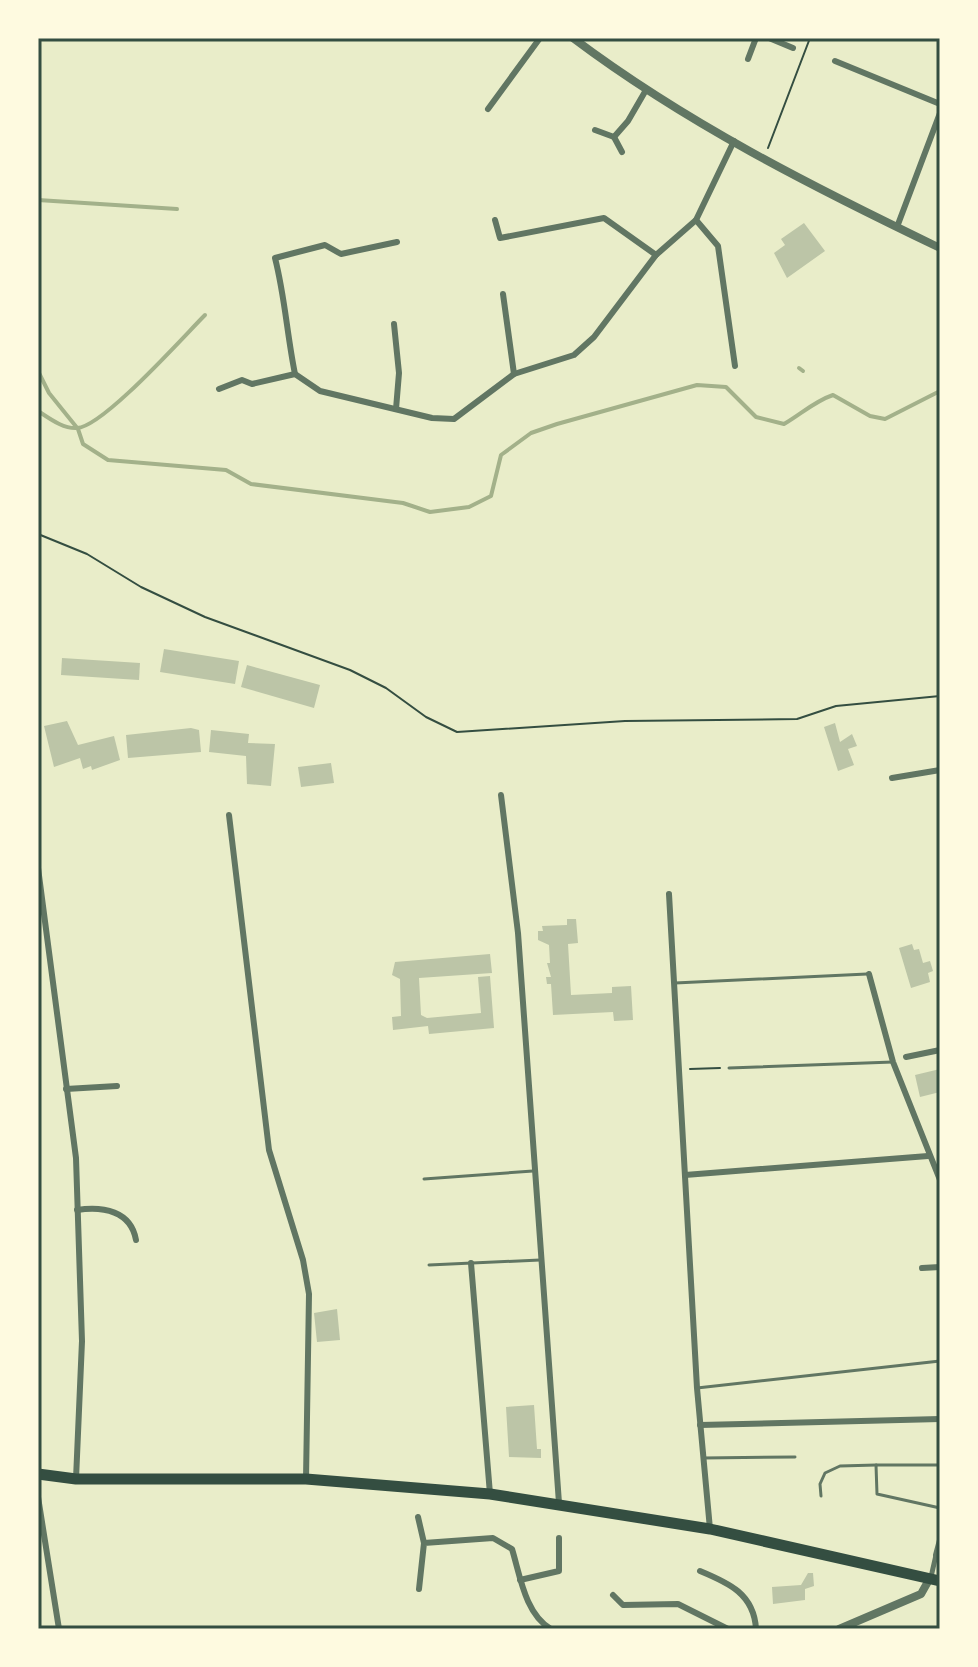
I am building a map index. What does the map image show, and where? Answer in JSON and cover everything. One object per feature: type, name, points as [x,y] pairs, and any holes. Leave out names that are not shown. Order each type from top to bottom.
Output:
[{"type":"highway","points":[[38,1474],[76,1479],[306,1479],[490,1494],[710,1529],[935,1580]]},
{"type":"street","points":[[488,109],[540,38]]},
{"type":"street","points":[[573,38],[646,90],[734,141],[940,248]]},
{"type":"street","points":[[748,59],[756,38]]},
{"type":"street","points":[[769,38],[793,48]]},
{"type":"street","points":[[835,61],[940,104]]},
{"type":"street","points":[[614,137],[628,121],[646,90]]},
{"type":"street","points":[[897,227],[940,113]]},
{"type":"street","points":[[595,130],[614,137],[622,152]]},
{"type":"street","points":[[397,242],[341,254],[325,245],[275,258],[285,298],[284,322],[295,374],[320,391],[454,419],[514,374],[574,355],[594,337],[656,255],[696,220],[734,141]]},
{"type":"street","points":[[495,220],[500,238],[604,218],[656,255]]},
{"type":"street","points":[[696,220],[718,246],[735,366]]},
{"type":"street","points":[[503,294],[514,374]]},
{"type":"street","points":[[394,324],[399,373],[396,409]]},
{"type":"street","points":[[219,389],[242,380],[252,384],[295,374]]},
{"type":"street","points":[[892,778],[940,770]]},
{"type":"street","points":[[501,795],[518,933],[559,1503]]},
{"type":"street","points":[[229,815],[269,1150],[303,1260],[309,1294],[306,1479]]},
{"type":"street","points":[[38,868],[76,1158],[82,1341],[76,1479]]},
{"type":"street","points":[[669,894],[697,1388],[710,1529]]},
{"type":"street","points":[[869,974],[893,1062],[940,1180]]},
{"type":"street","points":[[906,1057],[940,1050]]},
{"type":"street","points":[[66,1089],[117,1086]]},
{"type":"street","points":[[685,1175],[928,1156]]},
{"type":"street","points":[[77,1210],[92,1208],[122,1215],[130,1221],[136,1240]]},
{"type":"street","points":[[471,1263],[490,1494]]},
{"type":"street","points":[[922,1268],[940,1267]]},
{"type":"street","points":[[700,1425],[940,1419]]},
{"type":"street","points":[[38,1497],[59,1629]]},
{"type":"street","points":[[418,1517],[424,1543],[419,1589]]},
{"type":"street","points":[[424,1543],[493,1538],[504,1542],[512,1549],[520,1580],[536,1615],[551,1629]]},
{"type":"street","points":[[520,1580],[559,1571],[559,1538]]},
{"type":"street","points":[[839,1629],[921,1594],[935,1580],[940,1540]]},
{"type":"street","points":[[700,1571],[739,1589],[755,1615],[756,1629]]},
{"type":"street","points":[[613,1595],[623,1605],[678,1604],[728,1629]]},
{"type":"lane","points":[[675,983],[869,974]]},
{"type":"lane","points":[[729,1068],[893,1062]]},
{"type":"lane","points":[[424,1179],[533,1171]]},
{"type":"lane","points":[[429,1265],[540,1260]]},
{"type":"lane","points":[[697,1388],[940,1361]]},
{"type":"lane","points":[[703,1458],[795,1457]]},
{"type":"lane","points":[[876,1465],[877,1494],[940,1508]]},
{"type":"lane","points":[[821,1496],[820,1484],[825,1473],[840,1466],[940,1465]]},
{"type":"path","points":[[771,161],[774,153],[768,149],[769,143],[810,38]]},
{"type":"path","points":[[38,534],[205,617],[350,670],[386,688],[426,717],[457,732],[594,723],[797,719],[836,706],[940,696]]},
{"type":"path","points":[[678,1070],[729,1068]]},
{"type":"building","points":[[804,223],[825,251],[787,278],[774,253],[785,245],[781,239]]},
{"type":"building","points":[[164,649],[239,661],[235,684],[160,672]]},
{"type":"building","points":[[62,658],[140,663],[139,680],[61,675]]},
{"type":"building","points":[[247,665],[320,685],[314,708],[241,687]]},
{"type":"building","points":[[67,721],[78,745],[114,736],[120,760],[92,770],[91,766],[83,769],[80,758],[54,767],[44,726]]},
{"type":"building","points":[[835,723],[840,742],[852,734],[857,746],[848,749],[854,765],[838,771],[824,727]]},
{"type":"building","points":[[191,728],[199,730],[201,752],[128,758],[126,735]]},
{"type":"building","points":[[211,730],[249,734],[248,743],[275,744],[271,786],[247,784],[246,756],[209,752]]},
{"type":"building","points":[[331,763],[334,783],[301,787],[298,767]]},
{"type":"building","points":[[567,919],[576,919],[578,943],[568,944],[571,995],[612,993],[612,987],[631,986],[633,1020],[614,1021],[613,1012],[553,1015],[551,984],[547,984],[546,977],[551,977],[547,963],[550,963],[549,945],[538,940],[538,931],[543,931],[542,926],[567,925]]},
{"type":"building","points":[[912,944],[914,950],[919,949],[923,963],[930,961],[933,971],[928,973],[930,982],[911,988],[899,948]]},
{"type":"building","points":[[490,954],[492,973],[419,978],[421,1015],[427,1018],[481,1013],[478,977],[490,976],[494,1028],[429,1034],[428,1026],[393,1030],[392,1017],[401,1016],[400,979],[392,975],[395,962]]},
{"type":"building","points":[[940,1069],[940,1092],[920,1097],[915,1075]]},
{"type":"building","points":[[337,1309],[340,1340],[317,1342],[314,1313]]},
{"type":"building","points":[[534,1405],[537,1449],[541,1449],[541,1458],[509,1457],[506,1407]]},
{"type":"building","points":[[808,1573],[813,1573],[814,1586],[805,1589],[805,1600],[773,1604],[772,1587],[801,1585]]},
{"type":"waterway","points":[[38,200],[177,209]]},
{"type":"waterway","points":[[38,411],[67,427],[89,424],[123,398],[205,315]]},
{"type":"waterway","points":[[38,345],[39,373],[49,393],[78,429],[83,444],[108,460],[226,470],[251,484],[403,503],[430,512],[469,507],[491,496],[501,455],[531,433],[697,385],[726,387],[756,417],[784,424],[833,395],[870,416],[885,419],[940,391]]},
{"type":"waterway","points":[[799,368],[803,371]]}]
